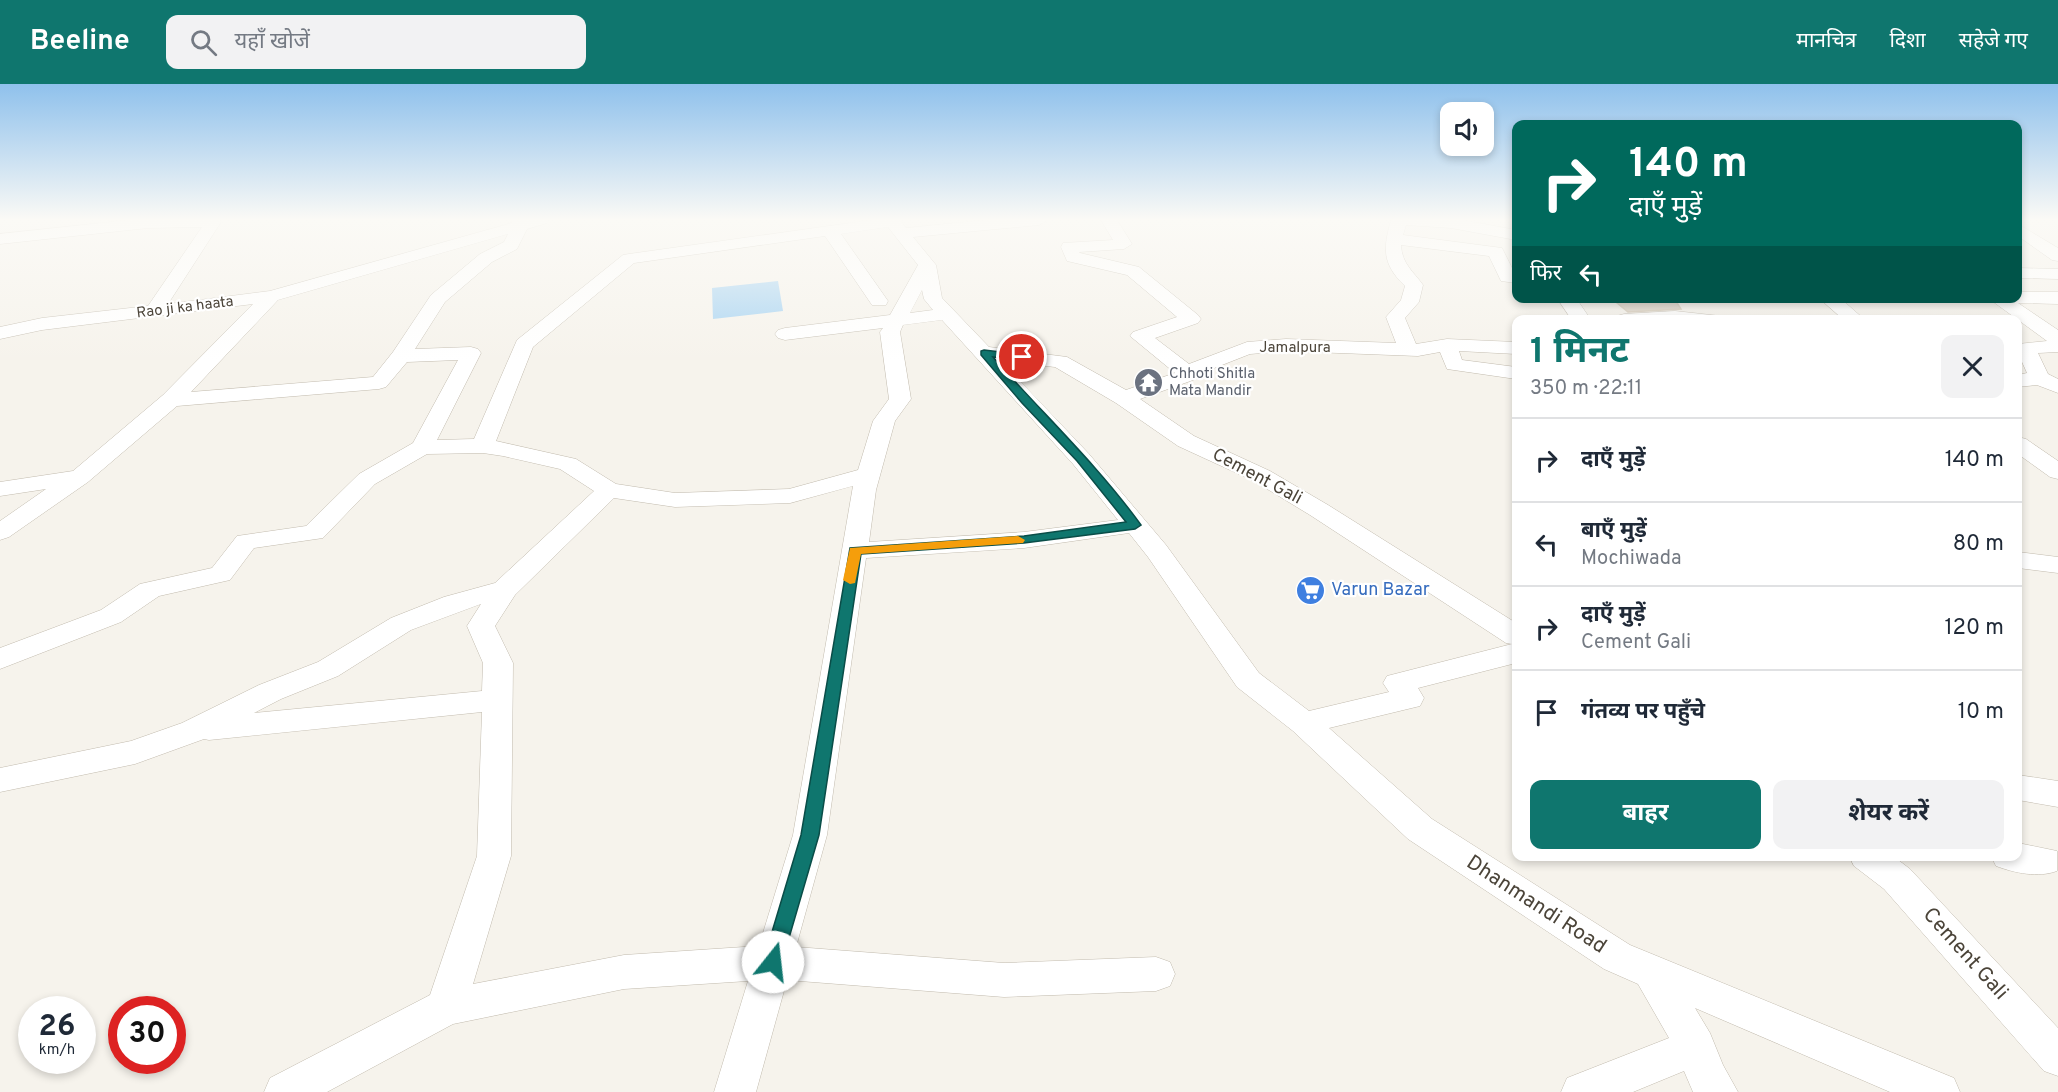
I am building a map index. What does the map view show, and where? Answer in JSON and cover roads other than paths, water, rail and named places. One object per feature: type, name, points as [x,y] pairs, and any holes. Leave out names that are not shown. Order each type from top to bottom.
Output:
[{"type":"street","points":[[154,312],[185,267]]},
{"type":"street","name":"Rao ji ka haata","points":[[0,333],[42,324],[272,296],[372,267]]},
{"type":"street","points":[[171,400],[379,383],[401,356],[438,299],[475,267]]},
{"type":"street","points":[[483,446],[524,344],[618,267]]},
{"type":"street","points":[[735,1092],[810,835],[868,475],[884,421],[900,399],[888,311],[856,267]]},
{"type":"street","points":[[888,311],[925,267]]},
{"type":"street","name":"Dhanmandi Road","points":[[927,267],[933,299],[1081,459],[1203,614],[1248,680],[1304,723],[1420,829],[1617,957],[1939,1092]]},
{"type":"street","points":[[1116,267],[1133,271],[1191,319],[1140,336],[1187,372]]},
{"type":"street","points":[[1399,267],[1405,278],[1414,285],[1410,302],[1395,317],[1413,349]]},
{"type":"street","points":[[1503,267],[1507,277],[1512,278]]},
{"type":"street","points":[[2022,273],[2058,274]]},
{"type":"street","points":[[0,532],[80,477],[171,400],[272,296]]},
{"type":"street","points":[[2022,298],[2058,298]]},
{"type":"street","points":[[1834,303],[1850,315]]},
{"type":"street","points":[[2004,303],[2058,339]]},
{"type":"street","points":[[785,334],[888,311],[946,314]]},
{"type":"street","name":"Jamalpura","points":[[1124,398],[1189,375],[1187,372],[1247,348],[1286,345],[1413,349],[1448,345],[1512,348]]},
{"type":"street","points":[[1448,345],[1454,364],[1512,372]]},
{"type":"street","points":[[2049,382],[2025,348],[2058,346]]},
{"type":"street","points":[[401,356],[471,353],[422,447]]},
{"type":"street","name":"Cement Gali","points":[[984,353],[1060,361],[1124,398],[1186,441],[1262,476],[1319,510],[1512,633]]},
{"type":"street","points":[[2022,381],[2049,382]]},
{"type":"street","points":[[0,659],[111,616],[150,590],[221,574],[246,541],[314,533],[367,479],[422,447],[483,446],[568,464],[609,490],[675,500],[790,496],[868,475]]},
{"type":"street","points":[[2022,449],[2058,472]]},
{"type":"street","points":[[0,489],[80,477]]},
{"type":"street","points":[[446,1007],[494,856],[498,663],[481,626],[505,589],[609,490]]},
{"type":"street","points":[[855,551],[1024,540],[1135,525]]},
{"type":"street","points":[[2022,561],[2058,566]]},
{"type":"street","points":[[0,780],[135,752],[193,731],[270,692],[328,669],[401,624],[454,603],[505,589]]},
{"type":"street","points":[[1304,723],[1409,698],[1398,683],[1512,654]]},
{"type":"street","points":[[193,731],[497,700]]},
{"type":"street","points":[[2022,789],[2058,794]]},
{"type":"street","points":[[2022,858],[2045,861]]},
{"type":"street","name":"Cement Gali","points":[[1882,861],[2058,1057]]},
{"type":"street","points":[[285,1092],[446,1007],[624,972],[773,962],[1004,980],[1156,974]]},
{"type":"street","points":[[1651,970],[1696,1047],[1706,1076],[1717,1092]]},
{"type":"street","points":[[1582,1092],[1696,1047]]},
{"type":"water","points":[[778,281],[783,311],[713,319],[712,288]]},
{"type":"place","name":"Chhoti Shitla Mata Mandir","points":[[1148,383]]},
{"type":"place","name":"Varun Bazar","points":[[1310,590]]}]
